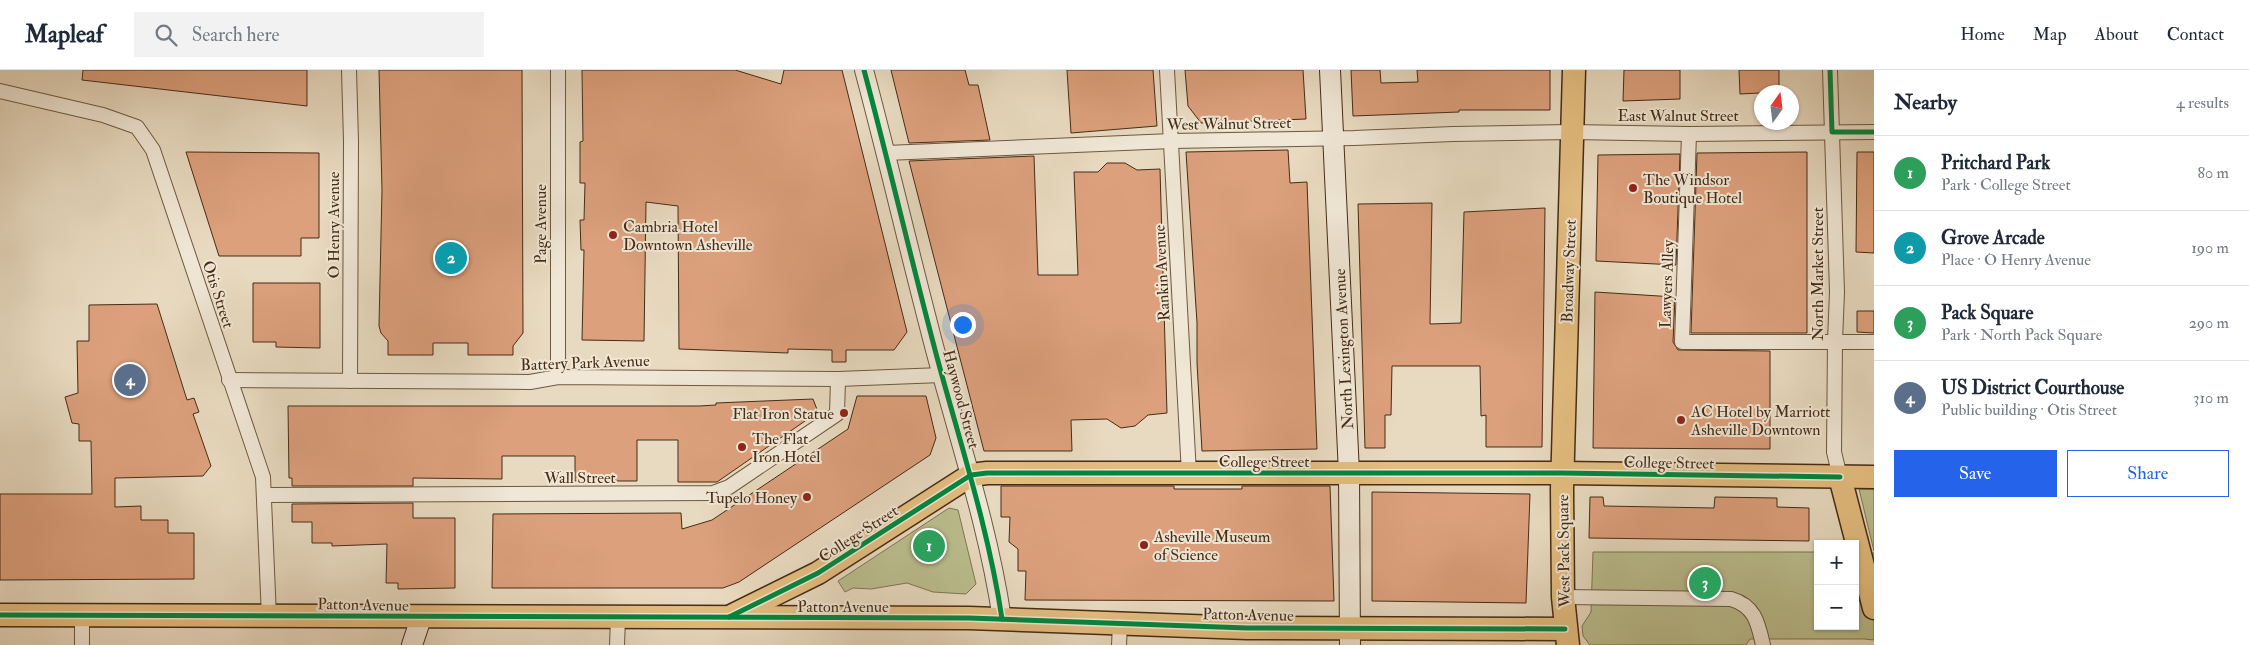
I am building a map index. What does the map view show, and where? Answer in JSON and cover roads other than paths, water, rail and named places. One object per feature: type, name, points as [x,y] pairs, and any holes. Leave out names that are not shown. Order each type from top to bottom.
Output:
[{"type":"main road","name":"North Lexington Avenue","points":[[1330,70],[1349,473],[1351,637]]},
{"type":"main road","name":"Broadway Street","points":[[1562,473],[1574,70]]},
{"type":"main road","name":"College Street","points":[[727,618],[818,574],[971,475],[987,473],[1562,473],[1874,477]]},
{"type":"main road","name":"West Pack Square","points":[[1562,473],[1563,597],[1566,637]]},
{"type":"main road","points":[[1840,478],[1874,608]]},
{"type":"main road","name":"Patton Avenue","points":[[0,616],[268,617],[364,615],[421,618],[1002,619],[1120,635],[1566,637]]},
{"type":"main road","points":[[412,645],[421,618]]},
{"type":"street","name":"O Henry Avenue","points":[[349,70],[351,141],[350,380]]},
{"type":"street","name":"Page Avenue","points":[[558,70],[558,377]]},
{"type":"street","name":"Haywood Street","points":[[864,70],[942,375],[971,475],[1002,619]]},
{"type":"street","name":"Rankin Avenue","points":[[1167,70],[1189,474]]},
{"type":"street","name":"North Market Street","points":[[1830,70],[1837,292],[1834,341],[1834,452],[1840,478]]},
{"type":"street","name":"Otis Street","points":[[0,91],[104,115],[137,127],[153,150],[263,477],[268,617]]},
{"type":"street","name":"West Walnut Street","points":[[886,153],[1172,141],[1572,132]]},
{"type":"street","name":"East Walnut Street","points":[[1572,132],[1689,134],[1874,132]]},
{"type":"street","name":"Lawyers Alley","points":[[1689,134],[1682,342],[1834,341]]},
{"type":"street","points":[[1834,341],[1874,342]]},
{"type":"street","name":"Battery Park Avenue","points":[[229,380],[530,382],[558,377],[838,379],[942,375]]},
{"type":"street","name":"Wall Street","points":[[265,495],[713,493],[729,487],[837,414],[838,379]]},
{"type":"street","points":[[1563,597],[1731,599],[1746,606],[1754,614],[1763,645]]},
{"type":"street","points":[[82,615],[82,645]]},
{"type":"street","points":[[617,645],[618,618]]},
{"type":"place","name":"The Windsor Boutique Hotel","points":[[1633,188]]},
{"type":"place","name":"Cambria Hotel Downtown Asheville","points":[[613,235]]},
{"type":"place","name":"Grove Arcade","points":[[451,258]]},
{"type":"place","name":"US District Courthouse","points":[[130,380]]},
{"type":"place","name":"Flat Iron Statue","points":[[844,413]]},
{"type":"place","name":"AC Hotel by Marriott Asheville Downtown","points":[[1681,420]]},
{"type":"place","name":"The Flat Iron Hotel","points":[[742,447]]},
{"type":"place","name":"Tupelo Honey","points":[[807,497]]},
{"type":"place","name":"Asheville Museum of Science","points":[[1144,545]]},
{"type":"place","name":"Pritchard Park","points":[[929,546]]},
{"type":"place","name":"Pack Square","points":[[1705,583]]}]
